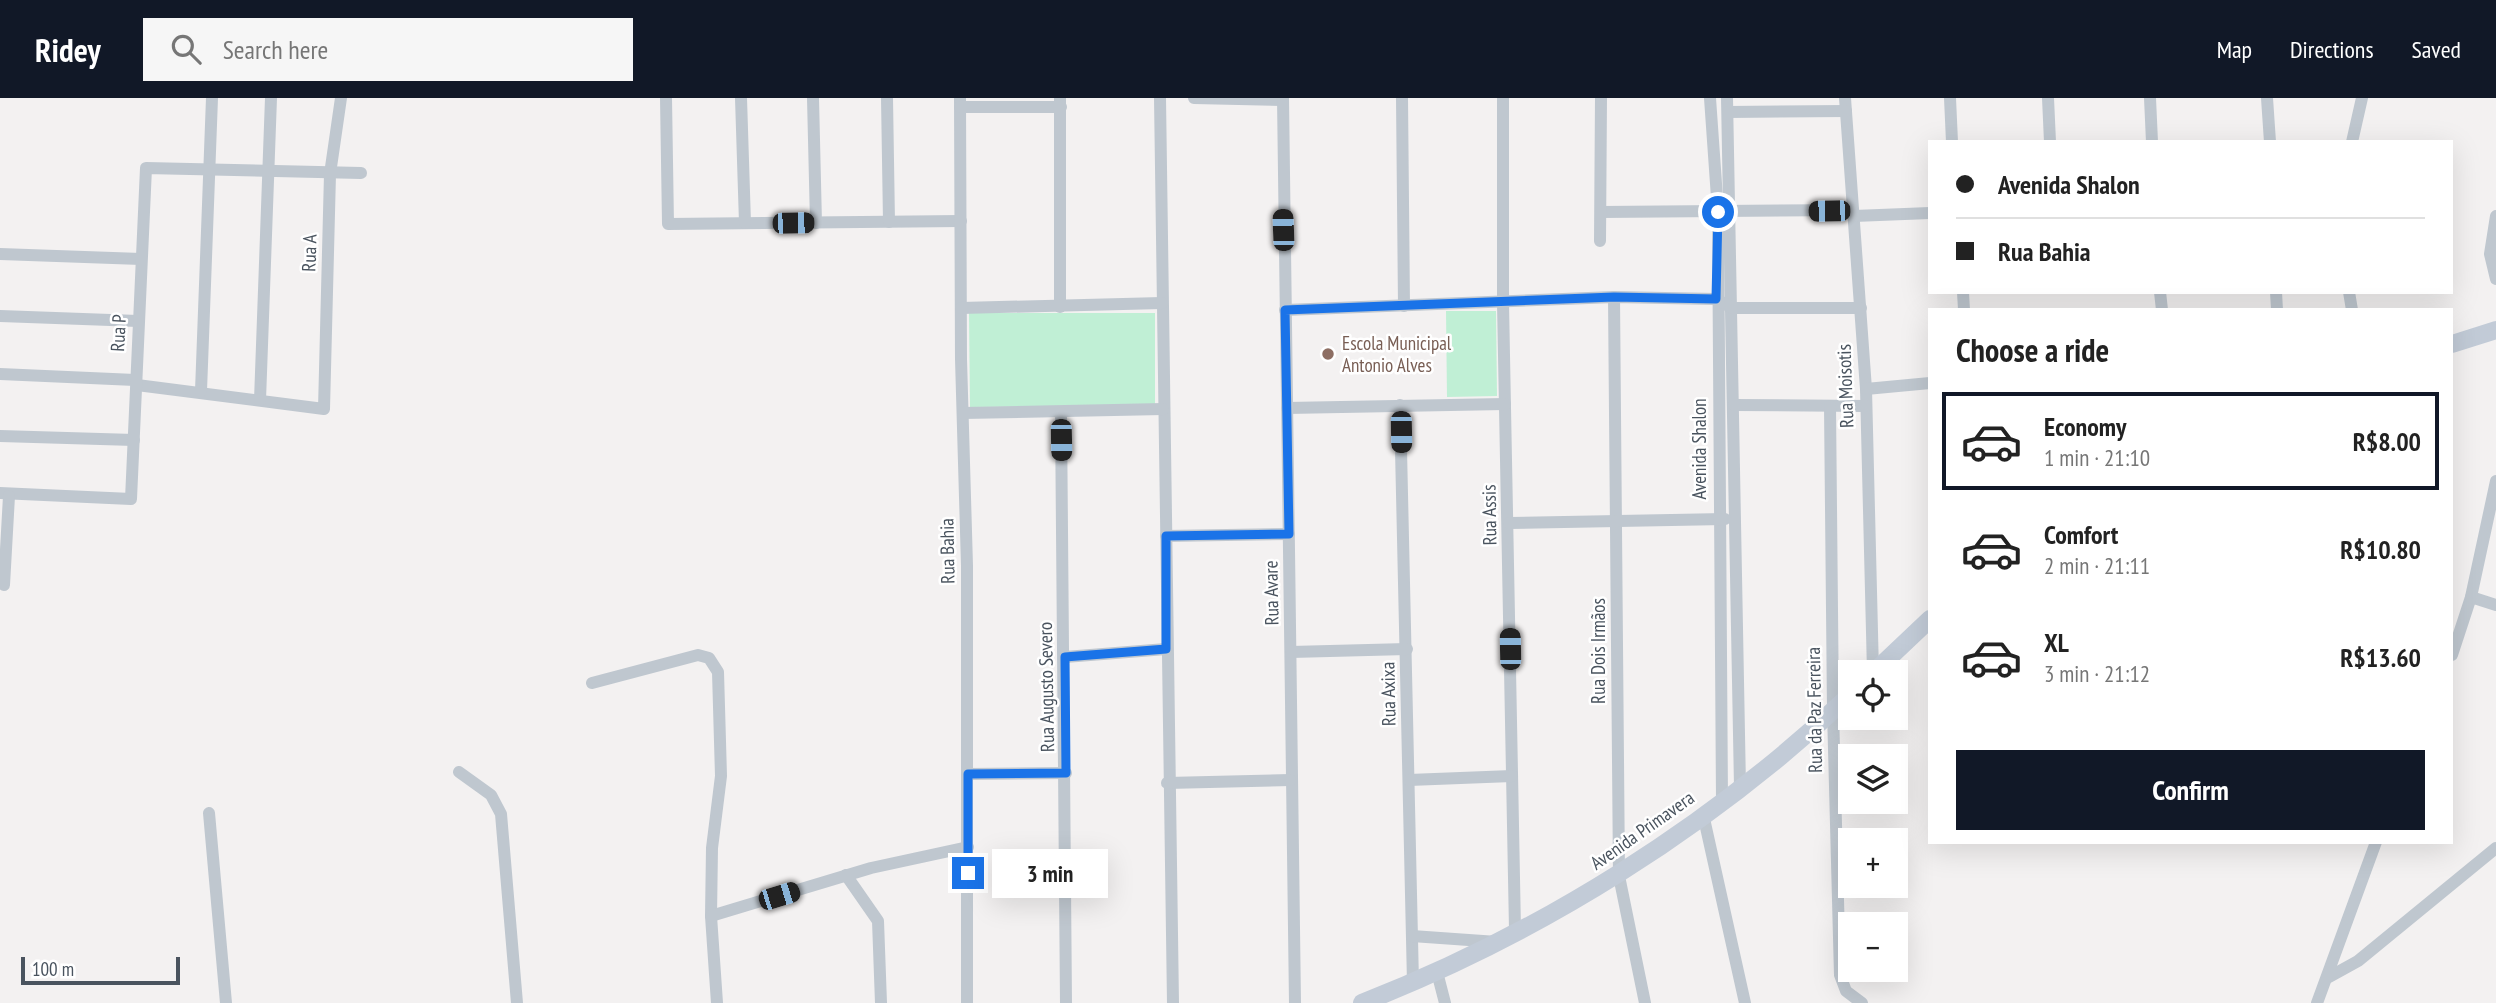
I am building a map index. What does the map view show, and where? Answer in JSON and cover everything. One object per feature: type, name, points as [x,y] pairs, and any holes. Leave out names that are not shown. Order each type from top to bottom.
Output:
[{"type":"street","points":[[201,391],[212,98]]},
{"type":"street","points":[[0,374],[136,382],[260,400],[271,98]]},
{"type":"street","name":"Rua A","points":[[260,400],[324,409],[330,174],[341,98]]},
{"type":"street","points":[[666,98],[668,224],[961,221]]},
{"type":"street","points":[[741,98],[745,223]]},
{"type":"street","points":[[813,98],[816,223]]},
{"type":"street","points":[[887,98],[889,222]]},
{"type":"street","points":[[1160,98],[1167,783],[1173,1003]]},
{"type":"street","points":[[1194,98],[1283,99]]},
{"type":"street","points":[[1402,98],[1404,306]]},
{"type":"street","name":"Rua Assis","points":[[1503,98],[1503,303],[1515,930]]},
{"type":"street","points":[[1600,241],[1601,98]]},
{"type":"street","name":"Avenida Shalon","points":[[1710,98],[1732,308],[1733,519],[1740,788]]},
{"type":"street","name":"Avenida Shalon","points":[[1722,800],[1716,299],[1729,163],[1727,98]]},
{"type":"street","points":[[1950,98],[1952,140]]},
{"type":"street","points":[[2048,98],[2050,140]]},
{"type":"street","points":[[2150,98],[2152,140]]},
{"type":"street","points":[[2267,98],[2270,140]]},
{"type":"street","points":[[2352,140],[2362,98]]},
{"type":"street","name":"Rua Avare","points":[[1283,99],[1295,1003]]},
{"type":"street","points":[[960,102],[1061,102],[1060,307]]},
{"type":"street","name":"Rua Bahia","points":[[960,102],[961,308],[968,566],[967,1003]]},
{"type":"street","points":[[1728,112],[1846,105]]},
{"type":"street","name":"Rua Moisotis","points":[[1846,105],[1866,389],[1874,660]]},
{"type":"street","points":[[1715,163],[1729,163]]},
{"type":"street","name":"Rua P","points":[[5,495],[131,499],[146,168],[210,169]]},
{"type":"street","points":[[210,169],[269,173],[361,173]]},
{"type":"street","points":[[1601,212],[1928,213]]},
{"type":"street","points":[[2496,216],[2490,254],[2496,279]]},
{"type":"street","points":[[0,254],[141,259]]},
{"type":"street","points":[[1285,310],[1614,297],[1716,299],[1732,308],[1861,308]]},
{"type":"street","name":"Rua Dois Irmãos","points":[[1614,297],[1619,876],[1645,1003]]},
{"type":"street","points":[[961,308],[1162,303]]},
{"type":"street","points":[[0,316],[138,321]]},
{"type":"street","points":[[2453,344],[2496,331]]},
{"type":"street","points":[[1866,389],[1928,383]]},
{"type":"street","points":[[1287,408],[1505,404]]},
{"type":"street","name":"Rua Axixa","points":[[1400,405],[1413,983]]},
{"type":"street","points":[[1734,405],[1866,406]]},
{"type":"street","name":"Rua da Paz Ferreira","points":[[1830,406],[1833,711],[1840,975],[1846,991],[1862,1003]]},
{"type":"street","points":[[963,413],[1163,409]]},
{"type":"street","name":"Rua Augusto Severo","points":[[1061,413],[1066,1003]]},
{"type":"street","points":[[0,436],[134,440]]},
{"type":"street","points":[[2453,652],[2471,597],[2494,507],[2496,481]]},
{"type":"street","points":[[1719,484],[1734,484]]},
{"type":"street","points":[[4,585],[5,495]]},
{"type":"street","points":[[1509,523],[1733,519]]},
{"type":"street","points":[[1166,536],[1289,534]]},
{"type":"street","points":[[2471,597],[2496,605]]},
{"type":"street","points":[[1887,660],[1928,621]]},
{"type":"street","points":[[1065,657],[1166,649]]},
{"type":"street","points":[[1291,652],[1407,649]]},
{"type":"street","points":[[592,683],[693,656],[704,656],[714,662],[720,683],[721,776],[712,838],[712,916],[718,1003]]},
{"type":"street","name":"Avenida Primavera","points":[[1362,1003],[1437,972],[1619,876],[1740,788],[1838,706]]},
{"type":"street","points":[[459,772],[491,795],[501,814],[517,1003]]},
{"type":"street","points":[[968,774],[1066,773]]},
{"type":"street","points":[[1409,780],[1512,776]]},
{"type":"street","points":[[1167,783],[1290,780]]},
{"type":"street","points":[[209,813],[226,1003]]},
{"type":"street","points":[[1703,814],[1745,1003]]},
{"type":"street","points":[[2317,1003],[2329,977],[2375,844]]},
{"type":"street","points":[[712,916],[846,875],[968,847]]},
{"type":"street","points":[[2329,977],[2341,973],[2358,961],[2496,848]]},
{"type":"street","points":[[846,875],[878,922],[881,1003]]},
{"type":"street","points":[[1412,936],[1497,942]]},
{"type":"street","points":[[1437,972],[1445,1003]]},
{"type":"green space","points":[[1446,311],[1496,311],[1497,396],[1447,397]]},
{"type":"green space","points":[[969,313],[1155,313],[1155,406],[970,407]]},
{"type":"place","name":"Escola Municipal Antonio Alves","points":[[1328,354]]},
{"type":"route","points":[[968,873],[968,774],[1066,773],[1065,657],[1166,649],[1166,536],[1289,534],[1285,310],[1614,297],[1716,299],[1718,212]]}]
